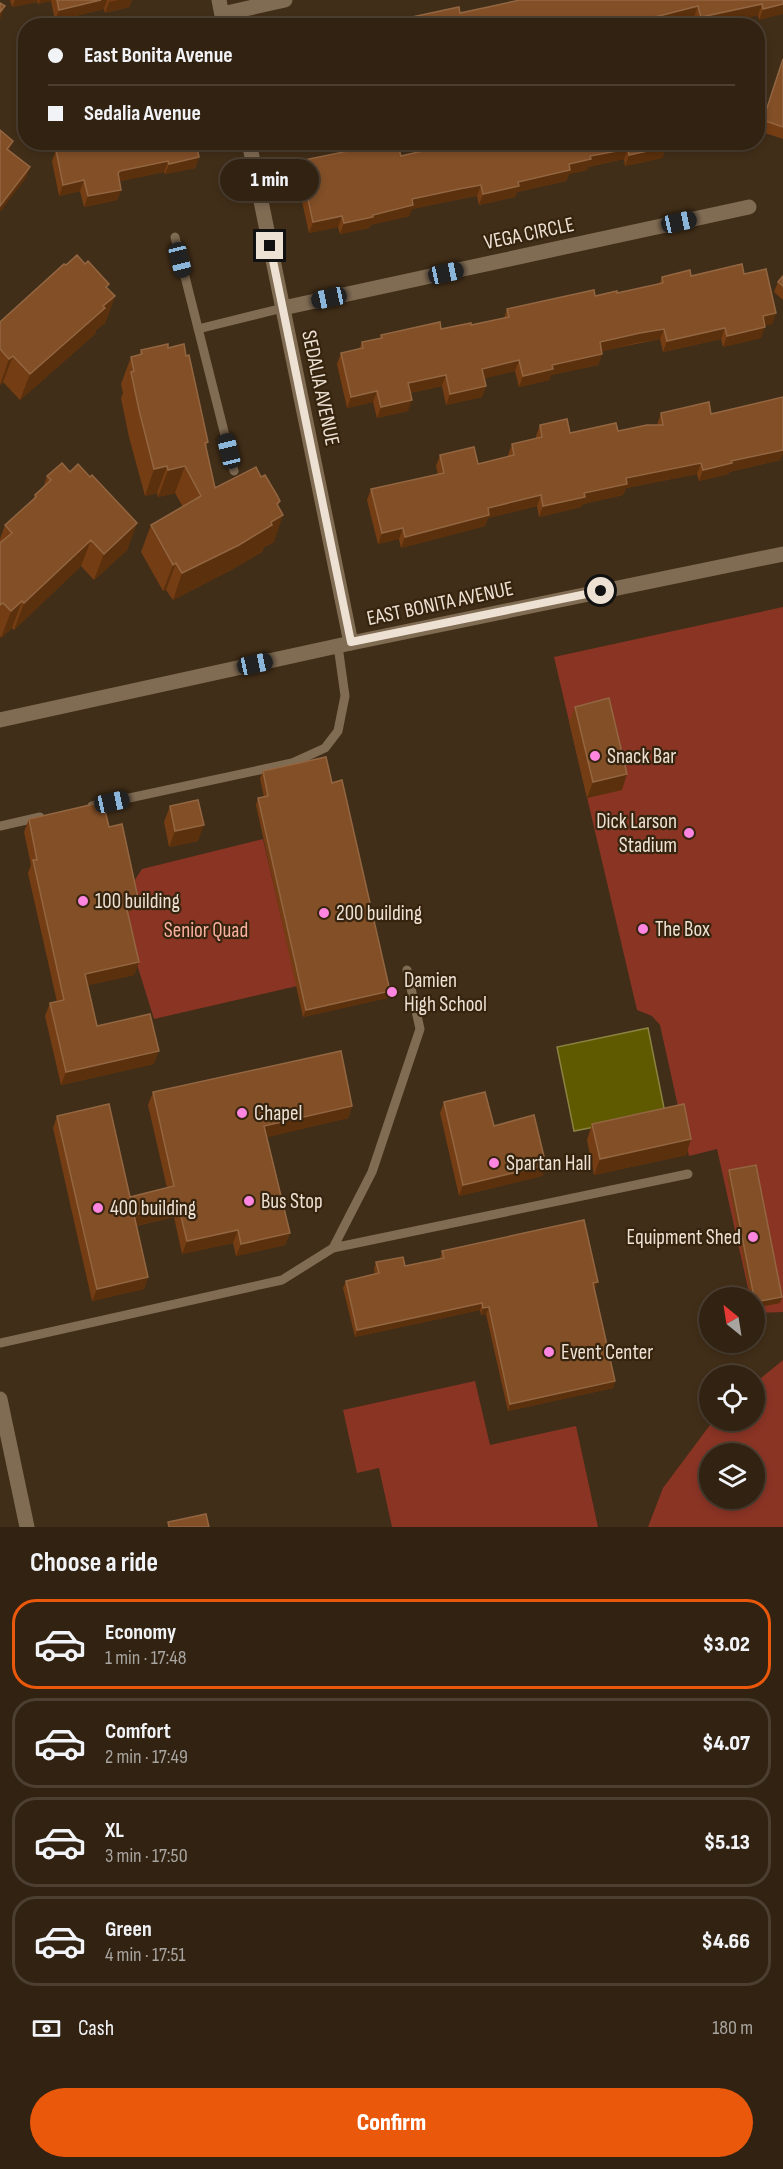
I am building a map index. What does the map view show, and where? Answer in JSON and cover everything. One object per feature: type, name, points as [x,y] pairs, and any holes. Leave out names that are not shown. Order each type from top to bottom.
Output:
[{"type":"street","points":[[222,13],[285,0]]},
{"type":"street","name":"SEDALIA AVENUE","points":[[251,150],[283,308],[345,644]]},
{"type":"street","name":"VEGA CIRCLE","points":[[283,308],[749,207]]},
{"type":"street","name":"EAST BONITA AVENUE","points":[[0,720],[345,644],[783,554]]},
{"type":"street","points":[[0,1399],[27,1527]]},
{"type":"lane","points":[[175,237],[234,471]]},
{"type":"lane","points":[[198,329],[283,308]]},
{"type":"lane","points":[[82,808],[292,763],[325,748],[338,731],[345,696],[345,644]]},
{"type":"lane","points":[[0,826],[47,816]]},
{"type":"lane","points":[[333,1248],[372,1172],[420,1029],[407,970]]},
{"type":"lane","points":[[0,1343],[282,1280],[333,1248],[688,1174]]},
{"type":"green space","name":"Dick Larson Stadium","points":[[783,607],[783,1312],[765,1313],[765,1287],[748,1287],[717,1149],[689,1156],[660,1025],[652,1016],[637,1010],[554,657]]},
{"type":"green space","name":"Senior Quad","points":[[263,839],[297,986],[154,1019],[121,913],[129,889],[142,869]]},
{"type":"green space","points":[[783,1360],[783,1527],[648,1527],[663,1488],[706,1431],[765,1431],[765,1375]]},
{"type":"green space","points":[[475,1381],[490,1445],[576,1426],[598,1527],[392,1527],[379,1468],[357,1473],[343,1410]]},
{"type":"shaded area","points":[[648,1028],[665,1113],[574,1131],[557,1047]]},
{"type":"building","points":[[57,0],[101,0],[59,10]]},
{"type":"building","points":[[520,0],[783,0],[783,4],[763,9],[762,4],[701,17],[698,6],[651,18],[407,18],[459,7],[460,13]]},
{"type":"building","points":[[783,59],[783,127],[765,121],[765,114]]},
{"type":"building","points":[[0,130],[13,141],[7,149],[30,167],[0,206]]},
{"type":"building","points":[[56,150],[198,150],[199,157],[120,171],[118,173],[121,190],[88,196],[84,180],[63,185]]},
{"type":"building","points":[[353,150],[399,150],[401,156],[427,150],[623,150],[590,156],[591,159],[569,164],[570,170],[518,182],[519,186],[483,194],[481,185],[459,189],[412,199],[413,205],[344,223],[342,216],[313,222],[303,177],[307,176],[304,160]]},
{"type":"building","points":[[628,150],[652,150],[629,155]]},
{"type":"building","points":[[77,255],[85,264],[88,261],[109,284],[106,287],[115,296],[103,306],[105,308],[30,374],[13,356],[9,359],[0,349],[0,322]]},
{"type":"building","points":[[742,264],[744,274],[766,269],[776,313],[763,316],[765,327],[727,336],[725,328],[667,341],[664,329],[640,333],[600,342],[602,354],[552,365],[553,369],[523,376],[519,360],[482,369],[486,386],[450,394],[446,375],[408,383],[412,400],[381,407],[377,391],[351,397],[341,353],[363,348],[362,342],[382,338],[381,335],[440,322],[441,329],[471,323],[471,325],[509,317],[507,309],[594,290],[595,296],[617,291],[617,293],[663,283],[662,277],[690,270],[691,276]]},
{"type":"building","points":[[783,276],[783,286],[778,282]]},
{"type":"building","points":[[168,344],[168,348],[184,344],[186,356],[189,355],[208,442],[205,443],[215,488],[256,467],[261,477],[265,475],[277,495],[280,501],[277,504],[283,515],[271,522],[272,525],[239,545],[182,573],[176,563],[173,565],[151,525],[201,496],[185,466],[168,470],[167,466],[154,469],[131,372],[134,371],[131,357],[142,354],[141,350]]},
{"type":"building","points":[[783,397],[783,450],[731,461],[732,463],[703,470],[701,463],[626,478],[627,484],[584,493],[585,497],[543,506],[541,495],[488,508],[489,515],[405,537],[403,528],[382,533],[371,489],[444,473],[440,455],[474,447],[478,464],[514,455],[512,444],[542,437],[540,425],[567,419],[570,433],[616,423],[618,431],[647,425],[663,425],[661,413],[709,402],[711,414]]},
{"type":"building","points":[[62,463],[70,472],[78,464],[90,477],[92,475],[137,523],[104,554],[91,540],[24,603],[22,601],[11,611],[3,603],[0,605],[0,543],[12,533],[5,525],[36,497],[35,495],[51,480],[47,476]]},
{"type":"building","name":"Snack Bar","points":[[609,698],[627,774],[593,782],[575,707]]},
{"type":"building","name":"200 building","points":[[326,757],[332,783],[342,780],[390,991],[306,1010],[258,798],[268,796],[263,771]]},
{"type":"building","points":[[198,800],[204,825],[175,831],[170,806]]},
{"type":"building","points":[[103,802],[109,827],[122,824],[138,898],[125,901],[139,962],[85,974],[97,1026],[150,1014],[159,1051],[66,1072],[50,1003],[64,1000],[33,860],[37,860],[29,819]]},
{"type":"building","points":[[341,1051],[352,1106],[264,1126],[290,1233],[241,1244],[238,1230],[187,1241],[178,1204],[134,1215],[148,1277],[97,1289],[57,1116],[109,1104],[130,1197],[174,1186],[153,1092]]},
{"type":"building","name":"Spartan Hall","points":[[485,1092],[494,1126],[534,1115],[546,1165],[463,1185],[444,1102]]},
{"type":"building","points":[[684,1104],[691,1139],[600,1159],[592,1124]]},
{"type":"building","name":"Equipment Shed","points":[[756,1165],[782,1297],[765,1300],[765,1287],[752,1287],[729,1170]]},
{"type":"building","name":"Event Center","points":[[584,1220],[598,1282],[593,1283],[615,1381],[510,1404],[489,1307],[483,1308],[482,1303],[357,1330],[346,1281],[379,1273],[376,1262],[403,1257],[405,1266],[444,1258],[442,1251]]},
{"type":"building","points":[[206,1514],[209,1527],[169,1527],[168,1522]]},
{"type":"place","name":"Snack Bar","points":[[595,756]]},
{"type":"place","name":"Dick Larson Stadium","points":[[689,833]]},
{"type":"place","name":"100 building","points":[[83,901]]},
{"type":"place","name":"200 building","points":[[324,913]]},
{"type":"place","name":"The Box","points":[[643,929]]},
{"type":"place","name":"Damien High School","points":[[392,992]]},
{"type":"place","name":"Chapel","points":[[242,1113]]},
{"type":"place","name":"Spartan Hall","points":[[494,1163]]},
{"type":"place","name":"Bus Stop","points":[[249,1201]]},
{"type":"place","name":"400 building","points":[[98,1208]]},
{"type":"place","name":"Equipment Shed","points":[[753,1237]]},
{"type":"place","name":"Event Center","points":[[549,1352]]},
{"type":"route","points":[[270,246],[351,642],[601,591]]}]
